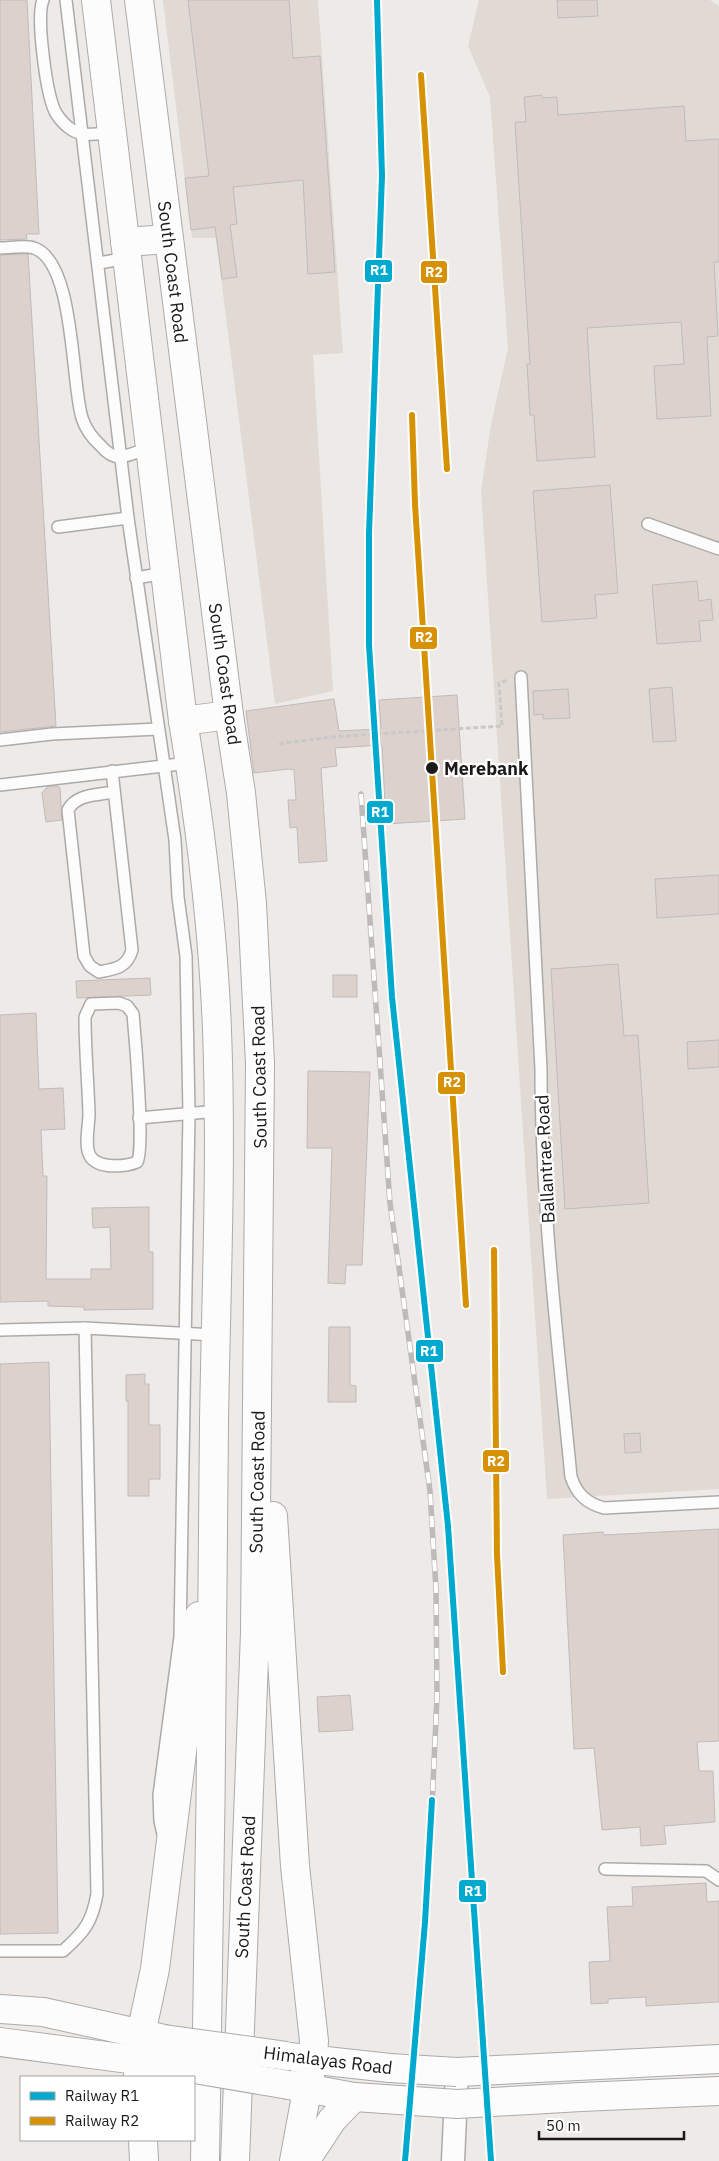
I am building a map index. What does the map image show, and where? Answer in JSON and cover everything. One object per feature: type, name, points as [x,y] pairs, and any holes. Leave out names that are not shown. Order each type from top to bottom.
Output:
[{"type":"main road","name":"South Coast Road","points":[[96,0],[165,573],[170,725],[177,764],[197,803],[212,939],[217,1029],[214,1687],[205,2161]]},
{"type":"main road","name":"South Coast Road","points":[[139,0],[229,715],[241,793],[257,964],[260,1063],[257,1459],[252,1726],[242,1955],[236,2161]]},
{"type":"main road","points":[[126,250],[169,239]]},
{"type":"main road","points":[[170,725],[229,715]]},
{"type":"main road","points":[[217,1242],[259,1239]]},
{"type":"main road","points":[[257,1459],[273,1511],[295,1866],[314,2041],[300,2057],[294,2161]]},
{"type":"main road","points":[[148,2054],[155,1968],[214,1498]]},
{"type":"main road","name":"Himalayas Road","points":[[0,2009],[43,2012],[148,2054],[298,2087],[354,2096],[457,2104],[719,2091]]},
{"type":"main road","name":"Himalayas Road","points":[[0,2042],[148,2054],[300,2057],[390,2068],[457,2072],[719,2059]]},
{"type":"main road","points":[[305,2161],[332,2120],[354,2096]]},
{"type":"main road","points":[[143,2141],[144,2161]]},
{"type":"street","points":[[453,2161],[457,2072]]},
{"type":"lane","points":[[43,0],[40,12],[47,76],[54,110],[68,128],[83,135],[111,132]]},
{"type":"lane","points":[[0,740],[170,725],[136,578],[66,0]]},
{"type":"lane","points":[[0,248],[34,248],[50,258],[57,271],[74,352],[82,416],[87,431],[105,451],[121,457],[150,448]]},
{"type":"lane","points":[[99,263],[126,250]]},
{"type":"lane","points":[[58,526],[128,518]]},
{"type":"lane","points":[[648,524],[719,549]]},
{"type":"lane","points":[[136,578],[165,573]]},
{"type":"lane","name":"Ballantrae Road","points":[[521,677],[540,1050],[541,1118],[556,1319],[571,1477],[579,1495],[593,1505],[604,1508],[719,1502]]},
{"type":"lane","points":[[0,785],[177,764],[175,840],[178,898],[186,956],[189,1113],[187,1334],[180,1637],[159,1795],[160,1821],[169,1858]]},
{"type":"lane","points":[[112,771],[132,950],[129,959],[119,969],[99,972],[90,966],[84,956],[68,810],[78,798],[114,792]]},
{"type":"lane","points":[[119,1003],[126,1006],[134,1014],[138,1118],[141,1136],[140,1158],[137,1162],[111,1166],[100,1164],[93,1159],[88,1147],[89,1115],[85,1035],[85,1012],[91,1004],[119,1003]]},
{"type":"lane","points":[[138,1118],[218,1111]]},
{"type":"lane","points":[[0,1951],[63,1951],[81,1935],[93,1916],[97,1894],[85,1328]]},
{"type":"lane","points":[[0,1330],[85,1328],[215,1335]]},
{"type":"lane","points":[[605,1869],[706,1871],[719,1880]]},
{"type":"path","points":[[279,744],[330,737],[502,726],[499,683],[521,677]]},
{"type":"shaded area","points":[[163,0],[318,0],[343,353],[313,355],[333,691],[275,704],[216,238],[192,238]]},
{"type":"shaded area","points":[[479,0],[710,0],[719,6],[719,1489],[547,1499],[481,491],[491,424],[508,348],[490,97],[468,46]]},
{"type":"building","points":[[0,0],[27,0],[39,234],[26,234],[27,239],[0,240]]},
{"type":"building","points":[[188,0],[289,0],[293,58],[320,56],[335,272],[308,274],[303,180],[233,187],[237,224],[230,225],[237,277],[222,279],[215,227],[191,230],[185,178],[209,176]]},
{"type":"building","points":[[557,0],[597,0],[598,16],[558,18]]},
{"type":"building","points":[[542,95],[542,98],[557,97],[558,115],[684,106],[686,141],[719,139],[719,262],[714,262],[718,336],[707,337],[711,416],[657,419],[654,366],[684,364],[681,322],[587,328],[595,457],[537,461],[534,415],[530,415],[527,364],[530,364],[515,122],[526,122],[524,97]]},
{"type":"building","points":[[28,254],[56,726],[0,732],[0,255]]},
{"type":"building","points":[[610,485],[618,593],[595,595],[597,618],[542,622],[533,491]]},
{"type":"building","points":[[697,581],[699,601],[711,599],[713,620],[699,621],[701,641],[657,644],[652,585]]},
{"type":"building","points":[[672,687],[676,741],[653,742],[649,689]]},
{"type":"building","points":[[568,689],[570,718],[543,719],[543,714],[534,715],[533,691]]},
{"type":"building","points":[[457,695],[465,819],[386,824],[382,745],[335,748],[337,766],[321,768],[327,861],[299,863],[297,827],[290,828],[288,800],[296,800],[294,770],[254,773],[246,711],[334,699],[339,731],[381,729],[379,700]]},
{"type":"building","points":[[58,786],[60,788],[62,820],[46,822],[42,793],[47,787]]},
{"type":"building","points":[[719,875],[719,914],[657,918],[655,879]]},
{"type":"building","points":[[618,964],[624,1036],[638,1035],[649,1203],[565,1209],[551,969]]},
{"type":"building","points":[[333,975],[357,975],[357,997],[333,997]]},
{"type":"building","points":[[150,978],[151,995],[77,998],[76,981]]},
{"type":"building","points":[[36,1013],[39,1089],[63,1088],[65,1129],[41,1130],[43,1176],[47,1176],[46,1279],[91,1279],[91,1269],[111,1269],[110,1227],[93,1228],[92,1208],[149,1207],[149,1252],[153,1252],[153,1309],[84,1310],[84,1307],[48,1306],[48,1301],[0,1302],[0,1015]]},
{"type":"building","points":[[719,1040],[719,1067],[688,1069],[687,1042]]},
{"type":"building","points":[[308,1071],[370,1072],[362,1265],[346,1265],[345,1284],[328,1283],[332,1148],[307,1148]]},
{"type":"building","points":[[329,1327],[350,1327],[350,1385],[356,1386],[356,1402],[328,1402]]},
{"type":"building","points":[[49,1362],[58,1933],[0,1934],[0,1364]]},
{"type":"building","points":[[145,1374],[145,1384],[149,1384],[149,1425],[160,1425],[160,1479],[149,1479],[149,1496],[128,1496],[128,1401],[126,1401],[126,1375]]},
{"type":"building","points":[[640,1433],[641,1452],[625,1453],[624,1434]]},
{"type":"building","points":[[719,1529],[719,1741],[697,1742],[699,1771],[713,1771],[715,1822],[664,1826],[666,1844],[641,1846],[640,1827],[602,1830],[594,1748],[574,1749],[563,1535],[603,1532],[604,1535]]},
{"type":"building","points":[[350,1695],[353,1730],[319,1732],[317,1697]]},
{"type":"building","points":[[706,1883],[707,1902],[719,1901],[719,2002],[646,2006],[646,1997],[608,1999],[608,2003],[591,2004],[589,1962],[610,1961],[607,1907],[633,1906],[632,1887]]},
{"type":"railway","points":[[361,794],[390,1203],[430,1491],[436,1589],[437,1697],[432,1806],[425,1922],[405,2161]]},
{"type":"rail line","name":"R1","points":[[377,0],[382,176],[369,533],[369,645],[392,997],[448,1526],[491,2161]]},
{"type":"rail line","name":"R2","points":[[421,75],[447,469]]},
{"type":"rail line","name":"R2","points":[[412,415],[415,504],[466,1305]]},
{"type":"rail line","name":"R2","points":[[494,1250],[497,1555],[503,1672]]},
{"type":"rail line","name":"R1","points":[[405,2161],[425,1922],[432,1800]]},
{"type":"place","name":"Merebank","points":[[432,768]]}]
